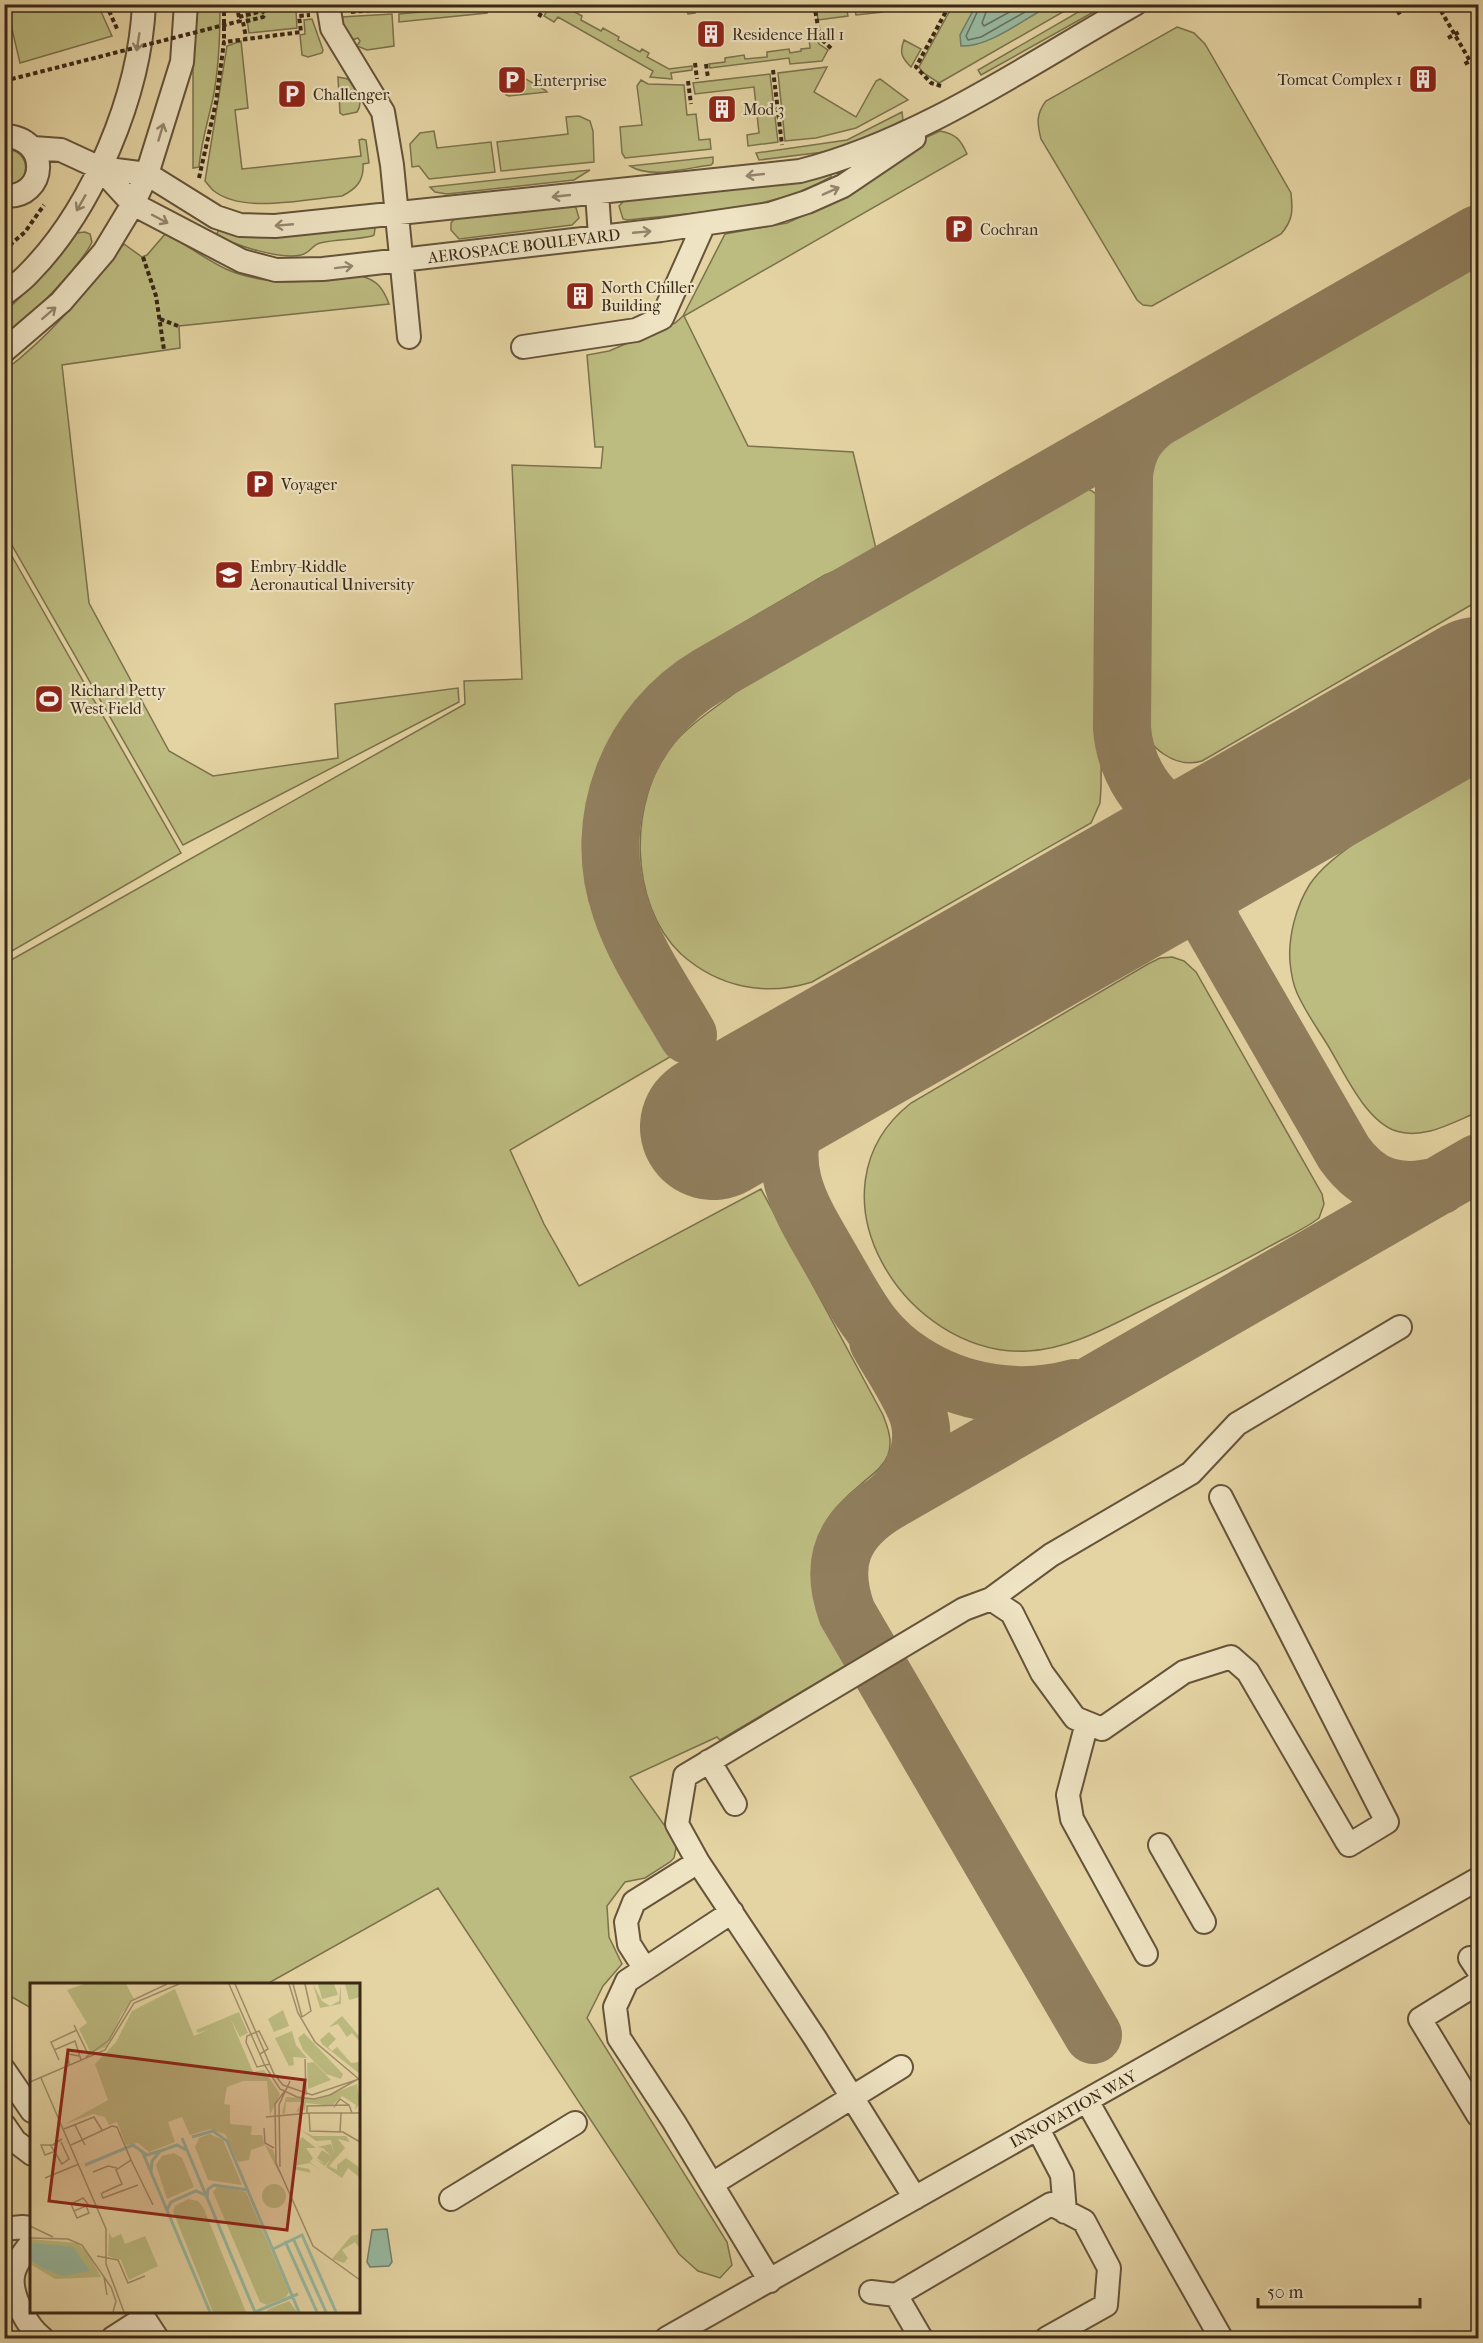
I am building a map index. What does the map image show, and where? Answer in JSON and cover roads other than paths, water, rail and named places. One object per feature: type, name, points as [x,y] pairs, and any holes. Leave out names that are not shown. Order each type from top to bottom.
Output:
[{"type":"street","points":[[4,294],[29,274],[56,241],[100,168],[112,142],[134,71],[144,4]]},
{"type":"street","points":[[4,351],[61,302],[104,252],[133,204],[147,174],[182,62],[186,4]]},
{"type":"street","name":"AEROSPACE BOULEVARD","points":[[4,136],[15,136],[25,140],[33,148],[61,150],[100,168],[147,174],[216,217],[240,225],[275,226],[800,171],[841,160],[949,112],[1135,4]]},
{"type":"street","points":[[329,10],[332,28],[382,112],[389,139],[410,337]]},
{"type":"street","name":"AEROSPACE BOULEVARD","points":[[100,168],[133,204],[242,261],[276,270],[323,269],[704,224],[770,214],[807,202],[843,186],[876,166],[949,112]]},
{"type":"street","points":[[4,196],[17,195],[33,184],[38,166],[33,148]]},
{"type":"street","points":[[597,193],[600,236]]},
{"type":"street","points":[[523,347],[636,330],[662,318],[704,224]]},
{"type":"street","points":[[915,2198],[816,2038],[698,1862],[677,1824],[685,1776],[964,1609],[991,1599],[1051,1554],[1191,1473],[1237,1424],[1400,1327]]},
{"type":"street","points":[[991,1599],[1012,1613],[1042,1673],[1076,1718],[1102,1729],[1184,1672],[1231,1657],[1248,1672],[1348,1844],[1387,1822],[1221,1497]]},
{"type":"street","points":[[1087,1723],[1068,1794],[1072,1819],[1146,1954]]},
{"type":"street","points":[[710,1761],[735,1804]]},
{"type":"street","points":[[1160,1845],[1204,1922]]},
{"type":"street","points":[[645,1970],[629,1944],[626,1922],[634,1902],[698,1862]]},
{"type":"street","name":"INNOVATION WAY","points":[[667,2338],[1479,1879]]},
{"type":"street","points":[[732,1912],[627,1981],[615,2007],[620,2038],[770,2281]]},
{"type":"street","points":[[1479,1983],[1420,2019],[1479,2115]]},
{"type":"street","points":[[712,2184],[901,2067]]},
{"type":"street","points":[[4,2070],[30,2108]]},
{"type":"street","points":[[1087,2101],[1221,2338]]},
{"type":"street","points":[[451,2199],[576,2124]]},
{"type":"street","points":[[1038,2129],[1062,2175],[1065,2212]]},
{"type":"street","points":[[871,2292],[896,2295],[1051,2204],[1084,2221],[1109,2268],[1106,2305],[1047,2338]]},
{"type":"street","points":[[4,2229],[30,2228]]},
{"type":"street","points":[[30,2244],[20,2256],[13,2271],[12,2284],[15,2298],[28,2324],[42,2338]]},
{"type":"street","points":[[896,2295],[921,2338]]},
{"type":"street","points":[[112,2338],[142,2314],[157,2338]]},
{"type":"water","points":[[976,5],[1047,5],[1004,33],[982,43],[961,46],[960,35]]},
{"type":"water","points":[[387,2229],[392,2262],[389,2266],[370,2267],[367,2262],[372,2230]]},
{"type":"place","name":"Residence Hall 1","points":[[711,34]]},
{"type":"place","name":"Tomcat Complex 1","points":[[1423,79]]},
{"type":"place","name":"Enterprise","points":[[512,80]]},
{"type":"place","name":"Challenger","points":[[292,94]]},
{"type":"place","name":"Mod 3","points":[[722,109]]},
{"type":"place","name":"Cochran","points":[[959,229]]},
{"type":"place","name":"North Chiller Building","points":[[580,296]]},
{"type":"place","name":"Voyager","points":[[260,484]]},
{"type":"place","name":"Embry-Riddle Aeronautical University","points":[[229,575]]},
{"type":"place","name":"Richard Petty West Field","points":[[49,699]]}]
